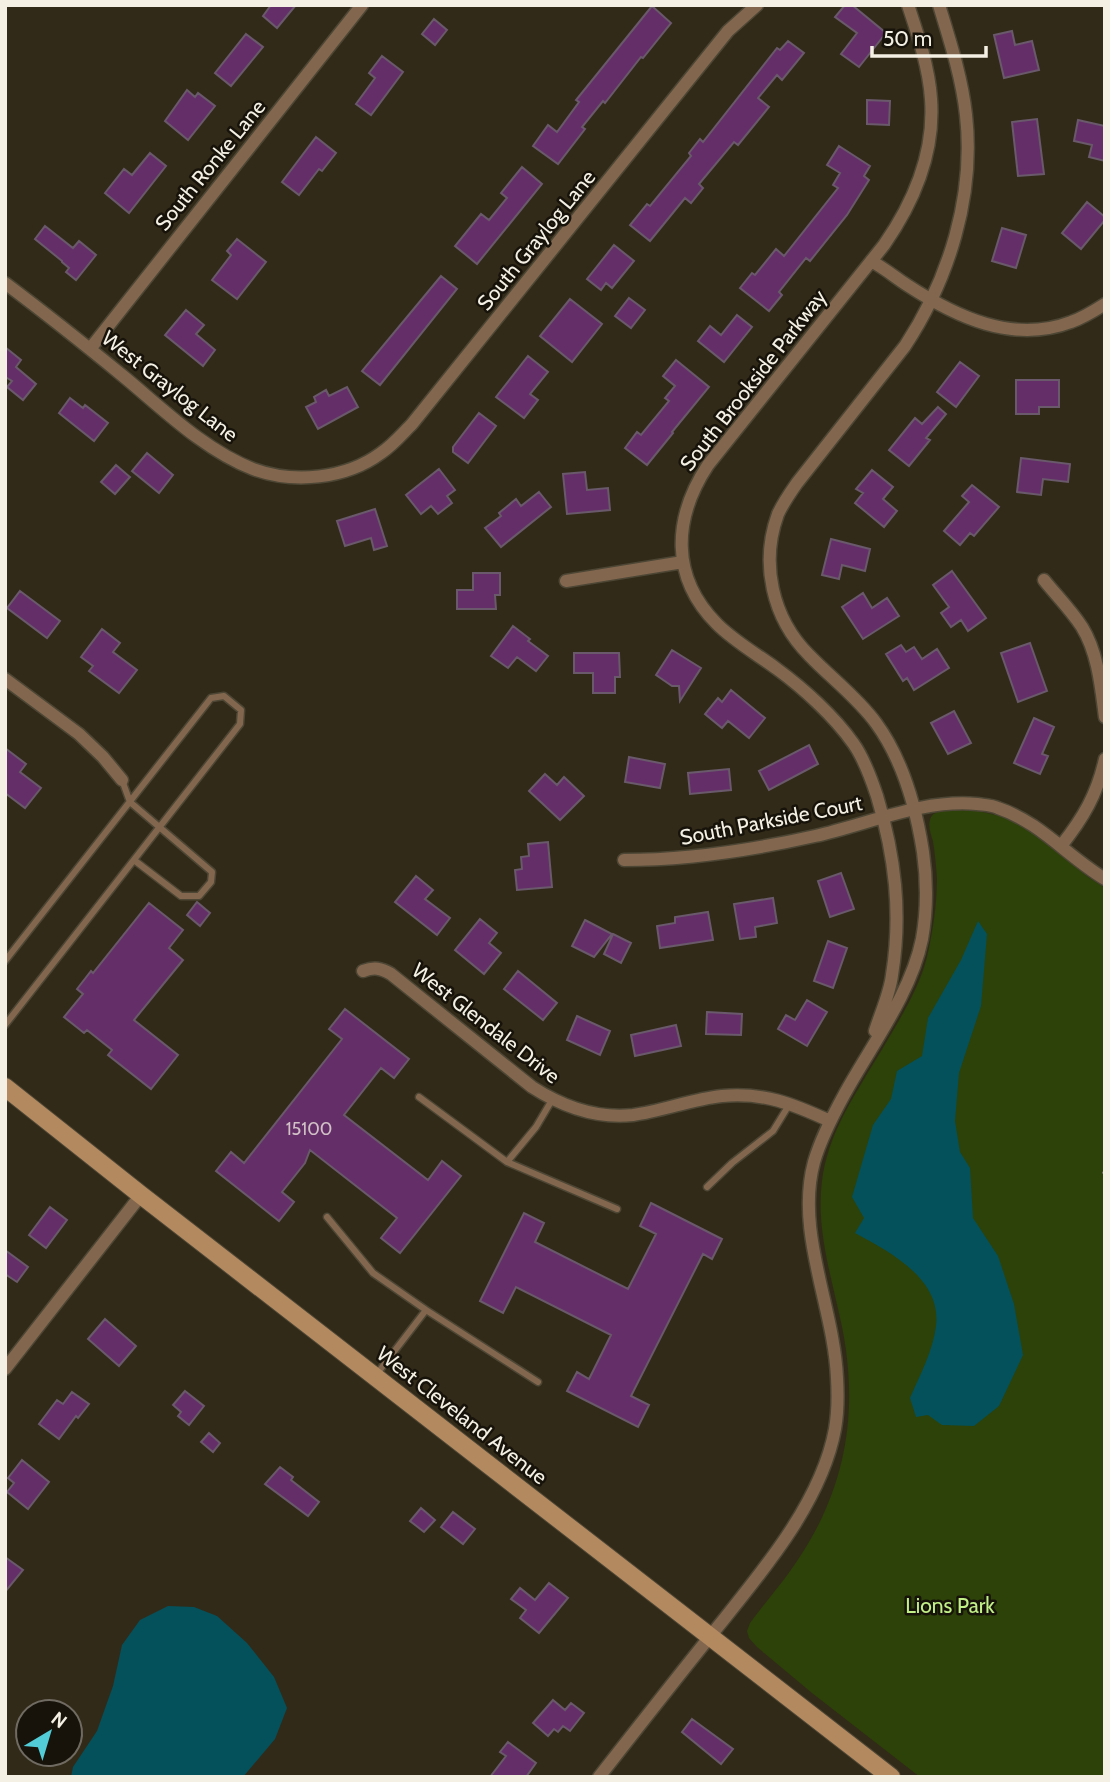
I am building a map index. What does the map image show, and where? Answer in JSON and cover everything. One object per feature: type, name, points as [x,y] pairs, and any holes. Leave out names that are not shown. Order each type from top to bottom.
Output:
[{"type":"main road","name":"West Cleveland Avenue","points":[[5,1087],[891,1777]]},
{"type":"street","name":"South Ronke Lane","points":[[90,349],[362,5]]},
{"type":"street","name":"South Graylog Lane","points":[[328,474],[351,469],[394,444],[727,31],[757,5]]},
{"type":"street","name":"South Brookside Parkway","points":[[866,1056],[892,977],[897,934],[895,873],[872,780],[853,743],[801,688],[737,641],[718,625],[698,602],[692,592],[683,562],[682,534],[684,515],[700,478],[747,414],[902,220],[918,185],[930,135],[931,98],[926,65],[908,5]]},
{"type":"street","name":"South Brookside Parkway","points":[[599,1777],[782,1543],[804,1509],[830,1451],[836,1428],[836,1367],[810,1228],[809,1194],[815,1159],[830,1121],[908,980],[922,939],[926,882],[914,808],[900,764],[875,722],[845,688],[807,654],[789,631],[776,603],[770,581],[769,554],[783,503],[919,326],[952,250],[959,224],[967,152],[967,116],[957,65],[939,5]]},
{"type":"street","points":[[871,261],[973,321],[1015,330],[1037,330],[1069,323],[1105,304]]},
{"type":"street","name":"West Graylog Lane","points":[[5,283],[166,412],[223,454],[268,473],[304,477],[328,474]]},
{"type":"street","points":[[566,581],[683,562]]},
{"type":"street","points":[[1044,580],[1082,627],[1093,653],[1105,717]]},
{"type":"street","points":[[5,678],[79,734],[122,780]]},
{"type":"street","points":[[1061,846],[1080,823],[1090,804],[1105,759]]},
{"type":"street","name":"South Parkside Court","points":[[624,860],[668,859],[734,851],[816,836],[914,808],[960,803],[995,806],[1010,812],[1038,828],[1105,879]]},
{"type":"street","name":"West Glendale Drive","points":[[363,971],[379,968],[391,974],[532,1087],[552,1100],[573,1108],[606,1116],[634,1115],[691,1101],[722,1096],[750,1096],[790,1103],[830,1121]]},
{"type":"street","points":[[5,1369],[141,1195]]},
{"type":"lane","points":[[5,961],[211,698],[224,696],[241,710],[240,724],[5,1025]]},
{"type":"lane","points":[[122,780],[130,802],[212,872],[211,883],[199,896],[181,896],[134,860]]},
{"type":"lane","points":[[419,1097],[508,1162],[617,1209]]},
{"type":"lane","points":[[508,1162],[536,1127],[552,1100]]},
{"type":"lane","points":[[707,1187],[732,1163],[773,1131],[790,1103]]},
{"type":"lane","points":[[327,1217],[373,1273],[538,1382]]},
{"type":"lane","points":[[375,1376],[426,1310]]},
{"type":"path","points":[[1105,1165],[1105,1186]]},
{"type":"green space","name":"Lions Park","points":[[946,810],[973,810],[1009,818],[1025,827],[1105,888],[1105,1777],[920,1777],[757,1647],[747,1631],[817,1528],[839,1472],[849,1413],[849,1383],[841,1322],[823,1234],[822,1181],[839,1125],[906,1008],[924,966],[933,927],[937,888],[929,823],[934,814]]},
{"type":"water","points":[[978,921],[987,934],[981,1006],[959,1073],[955,1121],[960,1152],[970,1168],[973,1218],[998,1256],[1014,1304],[1023,1355],[999,1406],[974,1426],[942,1425],[928,1415],[916,1417],[910,1398],[926,1363],[936,1326],[936,1309],[931,1294],[911,1269],[898,1258],[855,1233],[864,1218],[852,1197],[873,1125],[891,1099],[897,1071],[922,1056],[928,1018],[961,960]]},
{"type":"water","points":[[168,1606],[194,1607],[217,1616],[247,1643],[274,1677],[287,1708],[275,1739],[243,1777],[71,1777],[73,1768],[84,1768],[84,1750],[97,1731],[113,1686],[122,1645],[140,1620]]},
{"type":"building","points":[[271,5],[296,5],[277,28],[263,16]]},
{"type":"building","points":[[845,5],[852,5],[886,33],[859,67],[841,54],[857,33],[835,17]]},
{"type":"building","points":[[652,6],[671,23],[582,127],[585,129],[558,164],[533,146],[548,125],[557,132],[579,102],[576,100]]},
{"type":"building","points":[[434,19],[447,30],[435,45],[422,34]]},
{"type":"building","points":[[1012,31],[1015,45],[1032,41],[1039,70],[1004,78],[994,35]]},
{"type":"building","points":[[246,34],[263,47],[231,86],[215,73]]},
{"type":"building","points":[[788,41],[804,53],[782,80],[777,75],[758,98],[769,107],[738,145],[734,142],[699,184],[703,188],[691,203],[685,198],[650,241],[630,225],[647,204],[650,206],[691,156],[689,153],[700,139],[703,142],[777,48],[780,50]]},
{"type":"building","points":[[382,56],[403,72],[371,115],[356,104],[375,78],[369,73]]},
{"type":"building","points":[[187,90],[195,97],[198,93],[215,106],[188,140],[165,121]]},
{"type":"building","points":[[867,100],[890,101],[889,125],[867,124]]},
{"type":"building","points":[[1037,119],[1044,174],[1018,176],[1012,122]]},
{"type":"building","points":[[1078,120],[1105,126],[1105,161],[1089,157],[1092,145],[1074,141]]},
{"type":"building","points":[[316,137],[336,153],[322,171],[319,169],[299,195],[282,182]]},
{"type":"building","points":[[839,146],[870,166],[864,176],[869,180],[847,215],[810,261],[806,258],[779,292],[782,295],[769,311],[740,288],[752,273],[755,275],[776,249],[784,256],[838,188],[833,185],[840,173],[827,165]]},
{"type":"building","points":[[150,153],[166,166],[129,213],[105,193],[124,169],[132,175]]},
{"type":"building","points":[[522,167],[542,184],[477,264],[455,246],[481,214],[489,220],[507,198],[501,193]]},
{"type":"building","points":[[1087,202],[1105,217],[1105,220],[1081,249],[1062,233]]},
{"type":"building","points":[[45,226],[73,248],[79,241],[96,255],[76,280],[66,272],[69,268],[62,261],[35,239]]},
{"type":"building","points":[[1002,228],[1026,235],[1016,268],[992,261]]},
{"type":"building","points":[[237,239],[266,262],[237,299],[212,280],[231,255],[227,251]]},
{"type":"building","points":[[614,245],[634,261],[612,288],[606,283],[601,290],[587,279]]},
{"type":"building","points":[[441,276],[457,289],[380,385],[362,371]]},
{"type":"building","points":[[629,298],[645,310],[631,328],[615,316]]},
{"type":"building","points":[[570,299],[602,324],[572,362],[540,336]]},
{"type":"building","points":[[186,310],[204,325],[196,334],[215,350],[203,366],[165,335]]},
{"type":"building","points":[[737,315],[752,327],[724,362],[698,341],[710,326],[721,335]]},
{"type":"building","points":[[5,347],[21,360],[16,367],[36,384],[23,400],[7,387],[12,381],[7,378],[5,380]]},
{"type":"building","points":[[528,356],[548,372],[530,394],[538,400],[524,418],[496,397]]},
{"type":"building","points":[[676,360],[709,387],[647,465],[625,448],[637,432],[641,435],[669,401],[665,398],[675,386],[663,376]]},
{"type":"building","points":[[960,362],[979,376],[956,407],[937,392]]},
{"type":"building","points":[[1016,380],[1059,380],[1059,407],[1039,407],[1039,414],[1016,414]]},
{"type":"building","points":[[347,387],[358,407],[318,429],[306,407],[316,402],[314,397],[326,390],[329,396]]},
{"type":"building","points":[[70,398],[83,408],[85,405],[108,423],[94,441],[59,413]]},
{"type":"building","points":[[938,407],[946,414],[926,438],[930,440],[909,466],[889,450],[915,418],[922,424]]},
{"type":"building","points":[[479,413],[496,426],[468,463],[453,452],[453,447]]},
{"type":"building","points":[[147,453],[173,475],[159,493],[132,471]]},
{"type":"building","points":[[1021,458],[1070,464],[1068,482],[1043,479],[1041,495],[1017,492]]},
{"type":"building","points":[[116,465],[130,477],[115,494],[101,482]]},
{"type":"building","points":[[439,469],[455,490],[447,496],[452,503],[438,514],[431,506],[421,514],[406,495]]},
{"type":"building","points":[[872,470],[893,487],[883,499],[897,511],[884,527],[855,503],[863,493],[856,489]]},
{"type":"building","points":[[585,472],[587,490],[608,488],[610,510],[567,514],[563,474]]},
{"type":"building","points":[[972,485],[999,507],[974,536],[970,533],[960,545],[944,531],[969,502],[962,496]]},
{"type":"building","points":[[539,492],[551,507],[501,547],[485,528],[501,516],[499,513],[516,499],[521,506]]},
{"type":"building","points":[[375,509],[387,546],[374,550],[371,538],[345,546],[337,521]]},
{"type":"building","points":[[831,539],[870,549],[865,571],[842,565],[839,579],[822,575]]},
{"type":"building","points":[[952,571],[986,618],[968,631],[961,620],[951,627],[941,613],[949,607],[933,585]]},
{"type":"building","points":[[473,573],[500,573],[500,595],[495,595],[496,609],[457,609],[457,590],[473,590]]},
{"type":"building","points":[[20,591],[60,621],[47,638],[7,608]]},
{"type":"building","points":[[863,593],[872,608],[887,598],[899,616],[863,639],[842,607]]},
{"type":"building","points":[[513,626],[548,656],[536,671],[517,657],[508,668],[491,656]]},
{"type":"building","points":[[102,629],[120,643],[113,652],[137,670],[119,693],[89,671],[93,666],[81,657]]},
{"type":"building","points":[[1030,643],[1047,691],[1018,702],[1001,653]]},
{"type":"building","points":[[901,645],[906,652],[914,647],[922,659],[937,649],[949,668],[914,690],[907,678],[903,681],[886,654]]},
{"type":"building","points":[[672,650],[701,668],[680,701],[679,686],[672,686],[656,675]]},
{"type":"building","points":[[574,653],[619,653],[620,677],[615,677],[615,693],[593,693],[593,673],[574,673]]},
{"type":"building","points":[[731,690],[765,718],[749,738],[728,721],[722,728],[705,714],[718,698],[722,702]]},
{"type":"building","points":[[954,711],[971,743],[948,754],[931,723]]},
{"type":"building","points":[[1034,718],[1054,727],[1042,754],[1048,756],[1040,774],[1014,763]]},
{"type":"building","points":[[809,745],[818,764],[769,790],[759,771]]},
{"type":"building","points":[[5,748],[26,764],[20,772],[41,788],[25,808],[5,793]]},
{"type":"building","points":[[629,757],[665,764],[660,788],[625,782]]},
{"type":"building","points":[[729,769],[731,790],[690,794],[688,773]]},
{"type":"building","points":[[545,774],[557,785],[564,777],[584,796],[560,820],[529,791]]},
{"type":"building","points":[[548,842],[552,887],[517,890],[515,870],[522,869],[521,857],[529,856],[528,844]]},
{"type":"building","points":[[841,873],[854,909],[830,917],[818,881]]},
{"type":"building","points":[[416,876],[433,890],[425,899],[450,918],[437,935],[395,902]]},
{"type":"building","points":[[773,898],[777,923],[755,927],[756,937],[740,939],[734,904]]},
{"type":"building","points":[[197,902],[210,913],[200,926],[187,915]]},
{"type":"building","points":[[149,903],[183,930],[169,948],[183,960],[134,1020],[178,1055],[151,1089],[108,1055],[112,1050],[87,1030],[84,1033],[64,1017],[83,994],[77,989]]},
{"type":"building","points":[[708,912],[713,940],[660,948],[657,926],[675,923],[675,917]]},
{"type":"building","points":[[480,919],[497,933],[489,943],[501,953],[484,974],[455,950]]},
{"type":"building","points":[[585,920],[612,934],[594,957],[572,946]]},
{"type":"building","points":[[613,934],[631,943],[621,963],[604,954]]},
{"type":"building","points":[[828,941],[847,948],[833,988],[814,981]]},
{"type":"building","points":[[518,971],[557,1003],[543,1020],[504,989]]},
{"type":"building","points":[[807,1000],[827,1012],[807,1046],[778,1029],[786,1015],[795,1020]]},
{"type":"building","points":[[345,1009],[409,1059],[394,1078],[381,1068],[344,1115],[428,1180],[442,1161],[461,1176],[400,1253],[381,1238],[397,1218],[310,1150],[305,1163],[282,1192],[294,1202],[279,1221],[216,1171],[231,1152],[244,1163],[342,1039],[329,1029]]},
{"type":"building","points":[[707,1012],[742,1014],[741,1035],[706,1034]]},
{"type":"building","points":[[577,1016],[610,1031],[600,1055],[567,1040]]},
{"type":"building","points":[[676,1025],[681,1046],[635,1056],[631,1035]]},
{"type":"building","points":[[651,1203],[722,1239],[712,1259],[703,1254],[631,1396],[649,1405],[638,1427],[567,1391],[577,1372],[589,1379],[611,1335],[516,1287],[503,1313],[480,1301],[524,1213],[544,1223],[535,1242],[628,1289],[656,1234],[640,1226]]},
{"type":"building","points":[[50,1207],[67,1220],[46,1248],[29,1235]]},
{"type":"building","points":[[5,1250],[28,1267],[17,1282],[5,1274]]},
{"type":"building","points":[[105,1319],[136,1346],[119,1366],[88,1339]]},
{"type":"building","points":[[185,1391],[204,1406],[189,1425],[178,1416],[181,1412],[173,1405]]},
{"type":"building","points":[[72,1392],[89,1404],[59,1439],[39,1424],[57,1400],[63,1404]]},
{"type":"building","points":[[209,1433],[220,1443],[213,1452],[201,1442]]},
{"type":"building","points":[[22,1460],[49,1482],[28,1509],[7,1492],[14,1483],[8,1478]]},
{"type":"building","points":[[280,1467],[293,1477],[291,1480],[319,1502],[308,1516],[265,1484]]},
{"type":"building","points":[[421,1508],[435,1520],[424,1532],[410,1521]]},
{"type":"building","points":[[453,1512],[475,1529],[463,1544],[441,1527]]},
{"type":"building","points":[[5,1557],[23,1570],[5,1592]]},
{"type":"building","points":[[549,1583],[568,1598],[539,1633],[520,1618],[526,1610],[511,1599],[520,1588],[535,1600]]},
{"type":"building","points":[[553,1700],[565,1710],[571,1703],[584,1713],[570,1731],[563,1726],[558,1732],[554,1729],[548,1736],[533,1723]]},
{"type":"building","points":[[692,1719],[733,1749],[721,1764],[682,1732]]},
{"type":"building","points":[[508,1742],[536,1763],[526,1777],[490,1777],[506,1756],[500,1752]]}]
